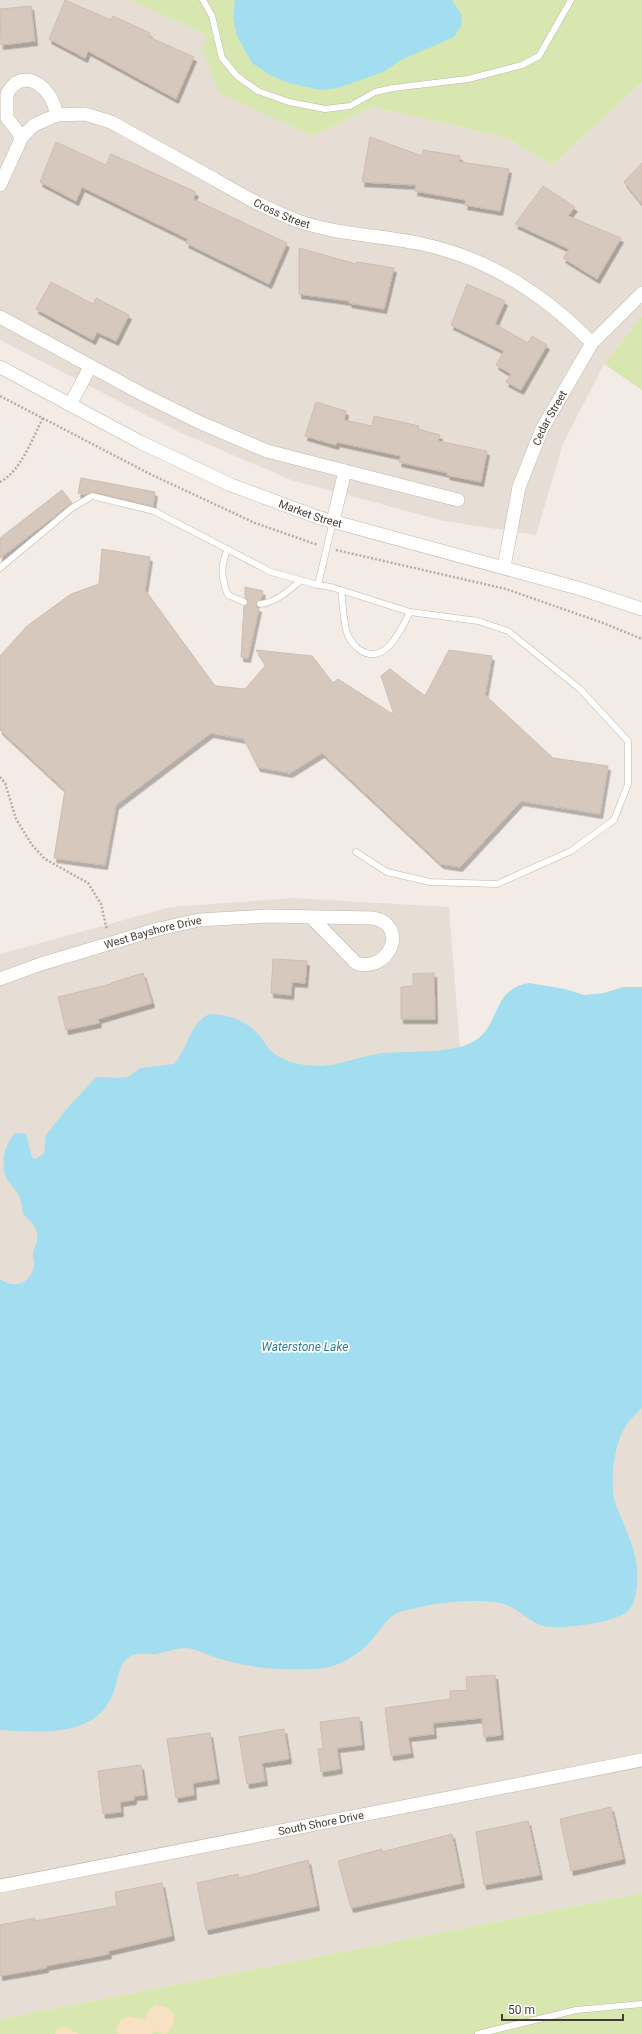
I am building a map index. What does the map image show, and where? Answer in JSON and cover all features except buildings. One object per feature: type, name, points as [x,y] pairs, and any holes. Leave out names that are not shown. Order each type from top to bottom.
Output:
[{"type":"street","points":[[22,137],[7,118],[7,94],[17,83],[27,80],[35,81],[49,95],[58,115]]},
{"type":"street","name":"Cross Street","points":[[0,185],[22,137],[34,125],[58,115],[85,114],[111,122],[266,208],[298,221],[325,229],[422,244],[458,253],[490,267],[528,290],[570,321],[592,343]]},
{"type":"street","name":"Cedar Street","points":[[504,567],[520,487],[542,429],[592,343],[642,293]]},
{"type":"street","points":[[0,317],[90,367],[201,424],[267,451],[458,500]]},
{"type":"street","name":"Market Street","points":[[0,367],[140,442],[231,485],[333,521],[504,567],[581,589],[642,609]]},
{"type":"street","points":[[70,405],[90,367]]},
{"type":"street","points":[[333,521],[345,471]]},
{"type":"street","name":"West Bayshore Drive","points":[[0,979],[41,964],[158,929],[199,920],[267,916],[373,918],[381,920],[390,929],[392,936],[389,951],[384,959],[373,963],[363,966],[356,963],[312,918]]},
{"type":"street","name":"South Shore Drive","points":[[0,1886],[642,1760]]},
{"type":"lane","points":[[202,0],[212,16],[222,58],[237,76],[258,91],[288,102],[325,109],[350,106],[375,92],[393,88],[468,79],[522,64],[538,56],[571,0]]},
{"type":"lane","points":[[0,568],[72,508],[92,496],[154,511],[271,572],[300,581],[341,590],[410,612],[478,621],[508,631],[580,689],[628,741],[628,784],[614,820],[571,851],[497,884],[430,882],[387,872],[356,852]]},
{"type":"lane","points":[[318,585],[333,521]]},
{"type":"lane","points":[[228,550],[222,561],[222,582],[228,594],[244,602]]},
{"type":"lane","points":[[260,604],[268,603],[279,598],[300,581]]},
{"type":"lane","points":[[341,590],[347,634],[359,650],[365,653],[382,652],[389,647],[401,632],[410,612]]},
{"type":"lane","points":[[478,2034],[576,2010],[642,2004]]},
{"type":"path","points":[[0,482],[7,478],[17,465],[43,418]]},
{"type":"path","points":[[0,777],[5,783],[16,819],[32,845],[45,859],[88,883],[101,904],[110,944]]},
{"type":"shaded area","points":[[0,0],[129,0],[207,35],[313,136],[372,107],[505,137],[552,165],[642,82],[642,316],[604,364],[563,444],[536,535],[444,521],[291,480],[177,431],[0,340]]},
{"type":"shaded area","points":[[292,898],[449,907],[469,1163],[642,1134],[642,1893],[0,2019],[0,954],[171,907]]},
{"type":"green space","points":[[129,0],[642,0],[642,82],[552,165],[505,137],[372,107],[313,136],[220,94],[202,48],[207,35]]},
{"type":"green space","points":[[642,316],[642,390],[604,364]]},
{"type":"green space","points":[[642,1893],[642,2034],[0,2034],[0,2019]]},
{"type":"sand","points":[[156,2005],[168,2008],[174,2014],[172,2026],[168,2032],[165,2034],[154,2031],[152,2034],[118,2034],[116,2029],[121,2020],[130,2016],[144,2020],[150,2009]]},
{"type":"sand","points":[[64,2026],[78,2034],[55,2034],[56,2030]]},
{"type":"water","points":[[235,0],[452,0],[462,15],[461,26],[454,37],[401,60],[383,72],[338,88],[320,90],[288,83],[270,75],[252,63],[237,36],[233,19]]},
{"type":"water","name":"Waterstone Lake","points":[[529,983],[565,989],[584,995],[604,993],[623,987],[642,987],[642,1408],[628,1423],[620,1436],[615,1455],[613,1477],[616,1505],[633,1548],[637,1569],[636,1593],[634,1602],[629,1610],[612,1619],[586,1625],[548,1627],[540,1625],[511,1607],[500,1603],[463,1601],[427,1606],[397,1613],[388,1619],[370,1642],[353,1657],[340,1664],[318,1669],[288,1670],[257,1667],[227,1661],[186,1648],[154,1654],[136,1654],[127,1659],[121,1666],[115,1688],[107,1705],[97,1716],[83,1724],[68,1729],[51,1731],[0,1730],[0,1279],[11,1284],[17,1284],[22,1283],[30,1276],[33,1271],[33,1252],[38,1238],[32,1223],[23,1214],[20,1198],[6,1177],[4,1171],[4,1154],[11,1137],[15,1133],[26,1134],[32,1157],[35,1159],[44,1154],[46,1135],[65,1111],[96,1077],[128,1077],[140,1068],[174,1064],[179,1058],[198,1023],[210,1014],[223,1015],[243,1022],[259,1035],[272,1052],[283,1059],[301,1064],[321,1066],[342,1063],[377,1054],[442,1050],[467,1045],[484,1033],[490,1025],[498,1007],[509,992],[517,986]]}]
